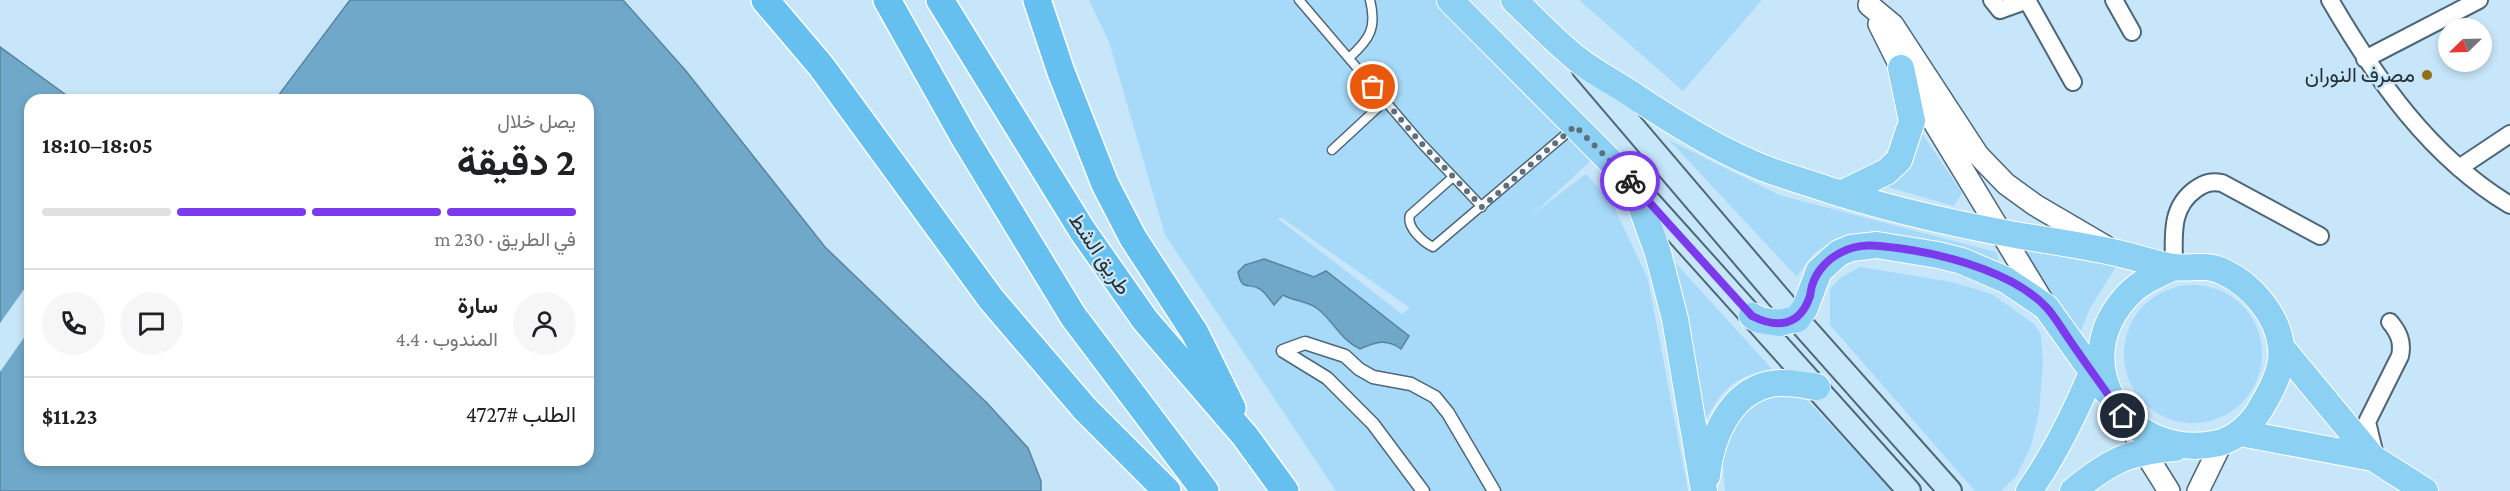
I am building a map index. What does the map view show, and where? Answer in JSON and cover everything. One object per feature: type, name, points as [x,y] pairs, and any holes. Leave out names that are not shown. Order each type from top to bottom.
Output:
[{"type":"highway","points":[[765,0],[821,66],[991,299],[1085,409],[1167,491]]},
{"type":"highway","points":[[886,0],[964,137],[1073,316],[1205,491]]},
{"type":"highway","name":"طريق الشط","points":[[940,0],[1082,231],[1145,320],[1245,436],[1284,491]]},
{"type":"highway","points":[[1037,0],[1061,72],[1105,184],[1133,238],[1195,333],[1245,436]]},
{"type":"main road","points":[[1450,0],[1633,184],[1909,491]]},
{"type":"main road","points":[[1514,0],[1573,56],[1797,319],[1950,491]]},
{"type":"main road","points":[[1573,56],[1671,121],[1747,162],[1841,195],[1909,214],[2116,253],[2174,267],[2205,265],[2223,271],[2248,287],[2271,316],[2281,347],[2375,459],[2425,491]]},
{"type":"main road","points":[[1841,195],[1886,172],[1899,160],[1912,121],[1901,68]]},
{"type":"main road","points":[[1633,184],[1658,253],[1675,319],[1705,491]]},
{"type":"main road","points":[[1752,316],[1779,323],[1797,319],[1805,308],[1813,283],[1828,261],[1839,253],[1864,245],[1930,253],[1962,261],[2006,280],[2046,308],[2116,406],[2146,434],[2189,447]]},
{"type":"main road","points":[[2029,491],[2062,438],[2104,344],[2109,322],[2129,294],[2150,278],[2174,267]]},
{"type":"main road","points":[[2104,344],[2104,376],[2116,406]]},
{"type":"main road","points":[[2231,438],[2259,412],[2276,381],[2281,347]]},
{"type":"main road","points":[[1705,491],[1709,462],[1718,432],[1736,403],[1770,384],[1790,383],[1817,387]]},
{"type":"main road","points":[[2073,491],[2118,459],[2144,451],[2189,447],[2231,438],[2375,459]]},
{"type":"street","points":[[1992,0],[2000,10],[2026,0],[2073,82]]},
{"type":"street","points":[[2114,0],[2132,32]]},
{"type":"street","points":[[2330,0],[2364,59],[2412,121],[2459,168],[2510,205]]},
{"type":"street","points":[[2364,59],[2479,0]]},
{"type":"street","points":[[1870,2],[1901,68],[2046,308]]},
{"type":"street","points":[[1870,2],[1893,25],[1978,155],[1999,176],[2035,205],[2116,253]]},
{"type":"street","points":[[2459,168],[2510,134]]},
{"type":"street","points":[[2174,267],[2175,216],[2189,194],[2202,184],[2212,181],[2222,183],[2320,236]]},
{"type":"street","points":[[2375,459],[2367,422],[2400,356],[2402,347],[2397,331],[2390,322]]},
{"type":"street","points":[[1423,491],[1373,424],[1326,378],[1283,351],[1305,343],[1345,356],[1359,369],[1373,377],[1411,384],[1435,397],[1448,413],[1494,491]]},
{"type":"street","points":[[2116,406],[2169,491]]},
{"type":"street","points":[[2198,491],[2231,438]]},
{"type":"lane","points":[[1299,0],[1385,101],[1482,207]]},
{"type":"lane","points":[[1349,58],[1370,35],[1373,22],[1370,0]]},
{"type":"lane","points":[[1332,150],[1385,101]]},
{"type":"lane","points":[[1453,177],[1410,215],[1408,220],[1428,245],[1436,247],[1575,126]]},
{"type":"shaded area","points":[[350,0],[623,0],[686,71],[825,247],[987,403],[1028,448],[1041,481],[1041,491],[0,491],[0,47],[65,94],[24,94],[24,466],[594,466],[594,94],[280,94]]},
{"type":"shaded area","points":[[1089,0],[1443,0],[1595,157],[1532,215],[1586,174],[1612,203],[1648,279],[1688,491],[1336,491],[1165,235],[1109,42]],"holes":[[[1277,218],[1282,218],[1410,308],[1402,314]]]},
{"type":"shaded area","points":[[1579,0],[1762,0],[1683,91]]},
{"type":"shaded area","points":[[1917,126],[1962,193],[1954,206],[1881,185]]},
{"type":"shaded area","points":[[1669,140],[1779,195],[1996,252],[1999,260],[1913,243],[1865,239],[1845,240],[1829,244],[1819,250],[1797,277]]},
{"type":"shaded area","points":[[2020,249],[2116,267],[2090,308],[2080,333]]},
{"type":"shaded area","points":[[1671,258],[1772,369],[1752,374],[1734,383],[1718,400],[1702,426]]},
{"type":"shaded area","points":[[1264,259],[1314,277],[1326,271],[1409,336],[1401,349],[1391,343],[1381,342],[1360,349],[1348,341],[1314,306],[1283,295],[1274,305],[1260,289],[1241,282],[1238,272],[1245,265]]},
{"type":"shaded area","points":[[1860,267],[1952,282],[1992,294],[2034,324],[2041,335],[2043,362],[2039,412],[2031,446],[2017,475],[2001,491],[1975,491],[1830,325],[1830,289],[1840,278]]},
{"type":"shaded area","points":[[2193,285],[2220,290],[2242,305],[2257,327],[2262,354],[2257,381],[2242,403],[2220,418],[2193,423],[2166,418],[2144,403],[2129,381],[2124,354],[2129,327],[2144,305],[2166,290]]},
{"type":"shaded area","points":[[1778,394],[1802,395],[1893,491],[1725,491],[1722,452],[1743,407]]},
{"type":"pier","points":[[24,289],[24,338],[0,372],[0,323]]},
{"type":"way so far","points":[[1373,87],[1422,144],[1482,207],[1575,126],[1630,181]]},
{"type":"place","name":"مصرف النوران","points":[[2427,75]]},
{"type":"route","points":[[1630,181],[1752,316],[1761,320],[1779,323],[1797,319],[1805,308],[1819,271],[1828,261],[1839,253],[1864,245],[1938,255],[1984,269],[2027,293],[2046,308],[2123,416]]}]
